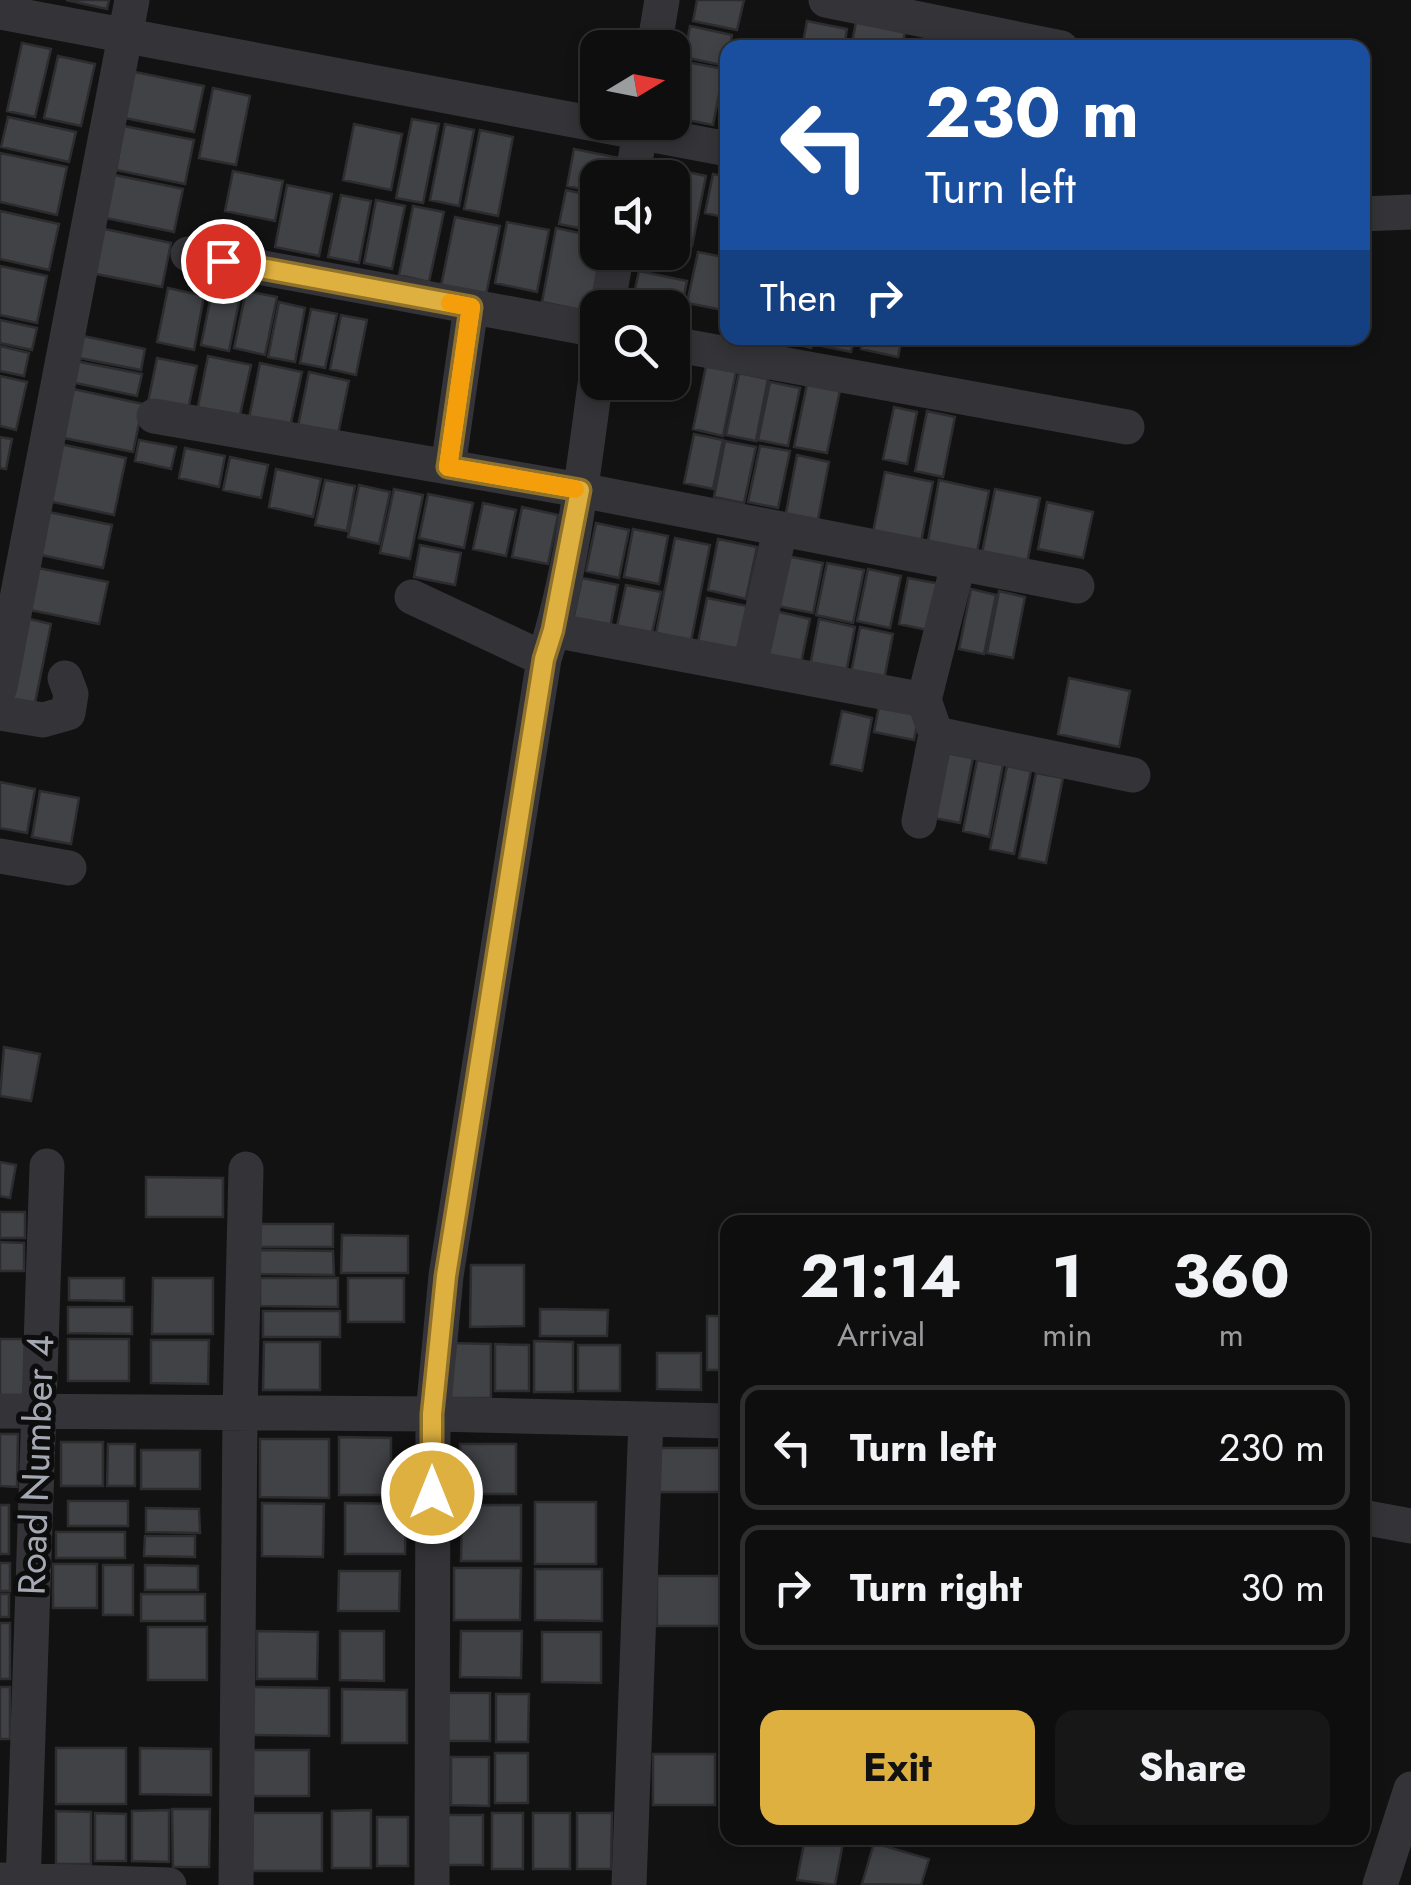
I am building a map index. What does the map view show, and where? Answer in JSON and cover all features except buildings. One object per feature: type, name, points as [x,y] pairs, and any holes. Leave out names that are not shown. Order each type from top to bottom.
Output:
[{"type":"street","points":[[0,687],[132,0]]},
{"type":"street","points":[[657,30],[662,0]]},
{"type":"street","points":[[826,0],[1035,40]]},
{"type":"street","points":[[0,12],[125,38],[580,117]]},
{"type":"street","points":[[690,140],[720,147]]},
{"type":"street","points":[[1370,214],[1411,212]]},
{"type":"street","points":[[188,254],[580,327]]},
{"type":"street","points":[[448,467],[471,307]]},
{"type":"street","points":[[690,347],[1127,427]]},
{"type":"street","points":[[432,1885],[432,1414],[449,1258],[548,644],[580,490],[593,400]]},
{"type":"street","points":[[154,416],[580,490],[1077,586]]},
{"type":"street","points":[[750,666],[780,530]]},
{"type":"street","points":[[918,821],[936,734],[924,700],[958,565]]},
{"type":"street","points":[[412,597],[548,644],[750,666],[924,700]]},
{"type":"street","points":[[0,712],[43,720],[68,714],[71,694],[66,678]]},
{"type":"street","points":[[936,734],[1133,775]]},
{"type":"street","points":[[0,856],[69,868]]},
{"type":"street","name":"Road Number 4","points":[[16,1882],[48,1166]]},
{"type":"street","points":[[236,1885],[246,1169]]},
{"type":"street","points":[[0,1411],[720,1421]]},
{"type":"street","points":[[629,1885],[646,1418]]},
{"type":"street","points":[[1370,1518],[1411,1526]]},
{"type":"street","points":[[1380,1885],[1411,1789]]},
{"type":"street","points":[[16,1882],[169,1885]]},
{"type":"slow traffic","points":[[450,303],[471,307],[448,467],[575,489]]},
{"type":"route","points":[[223,261],[471,307],[448,467],[580,490],[544,659],[446,1276],[432,1414],[432,1493]]}]
